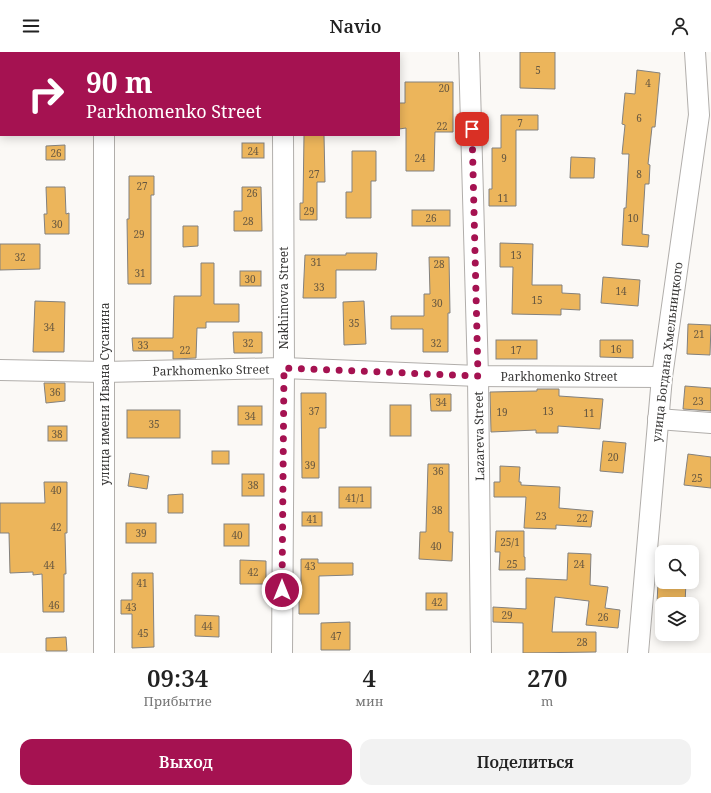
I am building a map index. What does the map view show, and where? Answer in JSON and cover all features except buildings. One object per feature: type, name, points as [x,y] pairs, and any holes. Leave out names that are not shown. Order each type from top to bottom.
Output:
[{"type":"street","name":"Lazareva Street","points":[[469,52],[478,376],[481,653]]},
{"type":"street","name":"улица Богдана Хмельницкого","points":[[638,653],[662,377],[699,115],[695,52]]},
{"type":"street","name":"улица имени Ивана Сусанина","points":[[104,136],[104,653]]},
{"type":"street","name":"Nakhimova Street","points":[[282,653],[284,368],[283,136]]},
{"type":"street","name":"Parkhomenko Street","points":[[0,370],[104,372],[284,368],[478,376],[662,377]]},
{"type":"street","points":[[658,419],[711,423]]},
{"type":"route","points":[[282,590],[284,368],[478,376],[472,129]]}]
